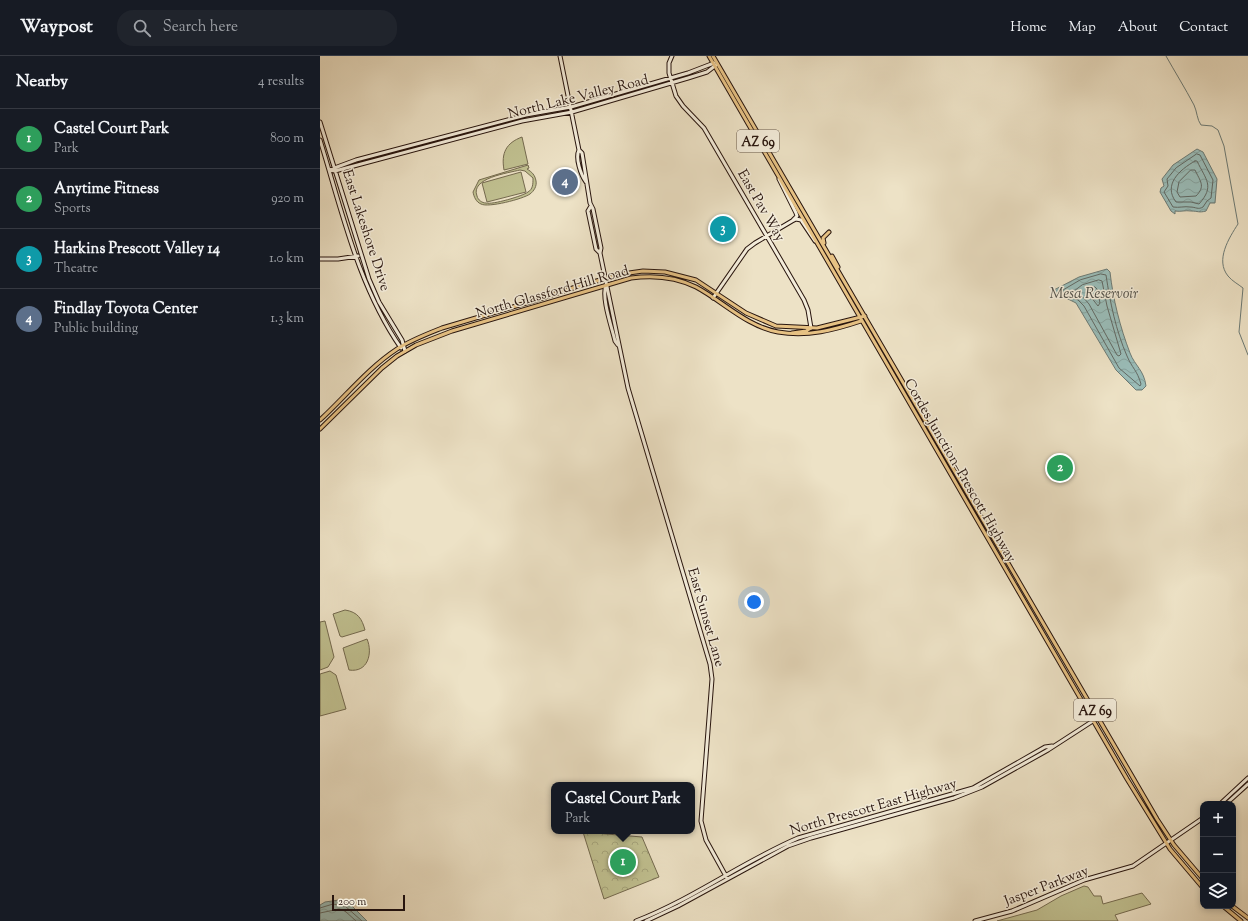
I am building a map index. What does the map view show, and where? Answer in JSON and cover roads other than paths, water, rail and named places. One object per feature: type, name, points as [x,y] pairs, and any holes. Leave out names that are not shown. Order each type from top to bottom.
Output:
[{"type":"main road","name":"Cordes Junction–Prescott Highway","points":[[709,56],[861,322],[1166,844],[1185,869],[1200,885]]},
{"type":"main road","name":"Cordes Junction–Prescott Highway","points":[[713,56],[1171,840],[1200,875]]},
{"type":"main road","points":[[829,232],[824,235],[823,241],[837,265],[840,275]]},
{"type":"main road","name":"North Glassford Hill Road","points":[[320,420],[374,367],[402,346],[442,328],[635,271],[665,272],[696,280],[746,313],[763,322],[776,326],[811,328]]},
{"type":"main road","name":"North Glassford Hill Road","points":[[320,429],[382,368],[405,351],[452,331],[631,278],[654,277],[688,284],[753,324],[777,332],[812,334],[867,320]]},
{"type":"main road","points":[[791,334],[806,332],[811,328],[827,326],[865,316]]},
{"type":"main road","points":[[812,334],[815,330],[827,326]]},
{"type":"main road","points":[[1227,909],[1241,921]]},
{"type":"main road","points":[[1236,909],[1248,918]]},
{"type":"street","name":"East Sunset Lane","points":[[560,56],[580,150],[578,154],[582,177],[586,182],[591,206],[588,211],[596,249],[600,253],[606,285],[604,290],[615,341],[618,345],[628,388],[710,664],[712,679],[701,821],[706,840],[727,877]]},
{"type":"street","name":"East Pav Way","points":[[672,56],[668,68],[670,78],[680,102],[704,128],[767,236],[804,300],[808,310],[811,328]]},
{"type":"street","name":"North Lake Valley Road","points":[[330,170],[334,167],[356,160],[517,118],[571,107],[717,63]]},
{"type":"street","points":[[715,67],[717,63]]},
{"type":"street","name":"North Lake Valley Road","points":[[330,170],[335,171],[522,121],[572,112],[702,74],[715,67]]},
{"type":"street","name":"East Lakeshore Drive","points":[[320,122],[361,254],[379,302],[402,340],[402,346]]},
{"type":"street","name":"East Lakeshore Drive","points":[[320,140],[364,281],[375,304],[405,351]]},
{"type":"street","points":[[775,170],[796,213],[797,216],[792,221]]},
{"type":"street","points":[[713,298],[747,249],[792,221],[796,219],[801,220],[816,242]]},
{"type":"street","points":[[320,259],[338,259],[361,254]]},
{"type":"street","points":[[375,304],[379,302]]},
{"type":"street","name":"North Prescott East Highway","points":[[644,920],[727,877],[784,844],[965,795],[1052,746],[1098,717]]},
{"type":"street","points":[[1223,801],[1248,778]]},
{"type":"street","points":[[1229,801],[1248,784]]},
{"type":"street","name":"Jasper Parkway","points":[[975,921],[1012,911],[1084,880],[1125,869],[1140,862],[1200,820]]},
{"type":"street","name":"North Prescott East Highway","points":[[636,921],[644,920],[678,906],[788,846],[825,832]]},
{"type":"water","points":[[1197,149],[1203,152],[1217,179],[1215,203],[1210,203],[1206,211],[1175,211],[1175,214],[1171,211],[1160,192],[1161,188],[1164,186],[1162,179],[1173,165]]},
{"type":"water","name":"Mesa Reservoir","points":[[1107,269],[1110,272],[1115,303],[1126,343],[1145,381],[1146,386],[1142,390],[1136,390],[1116,370],[1076,303],[1052,291],[1079,277]]},
{"type":"water","points":[[339,900],[350,904],[367,921],[320,921],[320,905],[325,902]]},
{"type":"waterway","points":[[1166,56],[1194,105],[1201,125],[1212,126],[1218,130],[1224,146],[1238,224],[1227,242],[1223,256],[1223,263],[1224,270],[1228,276],[1243,288],[1239,332],[1248,355]]},
{"type":"place","name":"Findlay Toyota Center","points":[[565,182]]},
{"type":"place","name":"Harkins Prescott Valley 14","points":[[723,229]]},
{"type":"place","name":"Anytime Fitness","points":[[1060,468]]},
{"type":"place","name":"Castel Court Park","points":[[623,862]]}]
